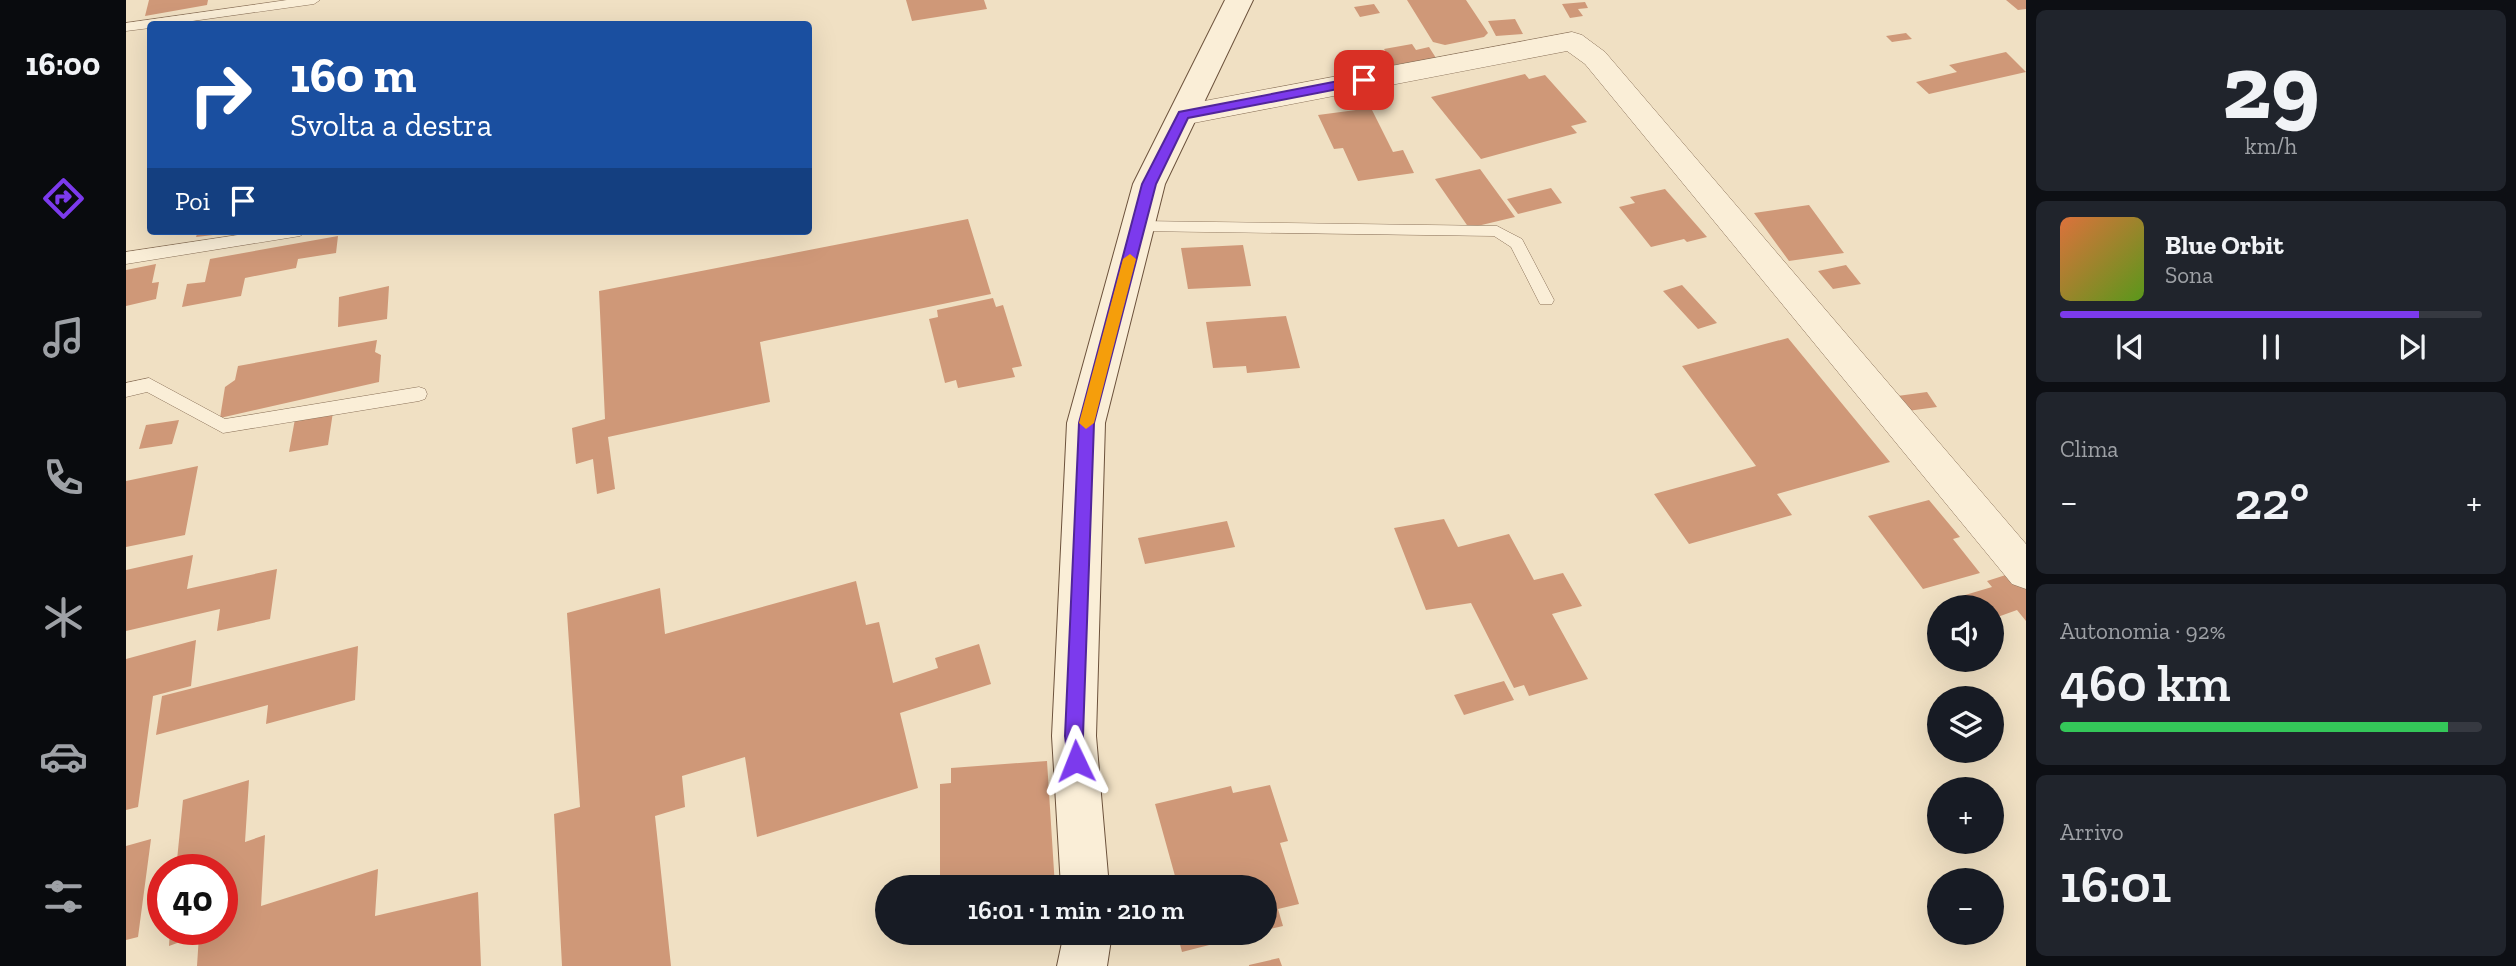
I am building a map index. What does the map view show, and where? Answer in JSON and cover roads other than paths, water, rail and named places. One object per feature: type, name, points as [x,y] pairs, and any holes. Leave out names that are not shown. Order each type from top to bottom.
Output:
[{"type":"street","points":[[1084,875],[1074,736],[1086,423],[1149,184],[1239,0]]},
{"type":"street","points":[[1183,115],[1572,41],[1595,58],[2026,572]]},
{"type":"street","points":[[1082,966],[1086,945]]},
{"type":"lane","points":[[168,21],[314,0]]},
{"type":"lane","points":[[126,27],[147,24]]},
{"type":"lane","points":[[1138,226],[1497,231],[1517,243],[1546,300]]},
{"type":"lane","points":[[126,258],[274,235]]},
{"type":"lane","points":[[126,390],[149,386],[223,426],[419,394]]}]
